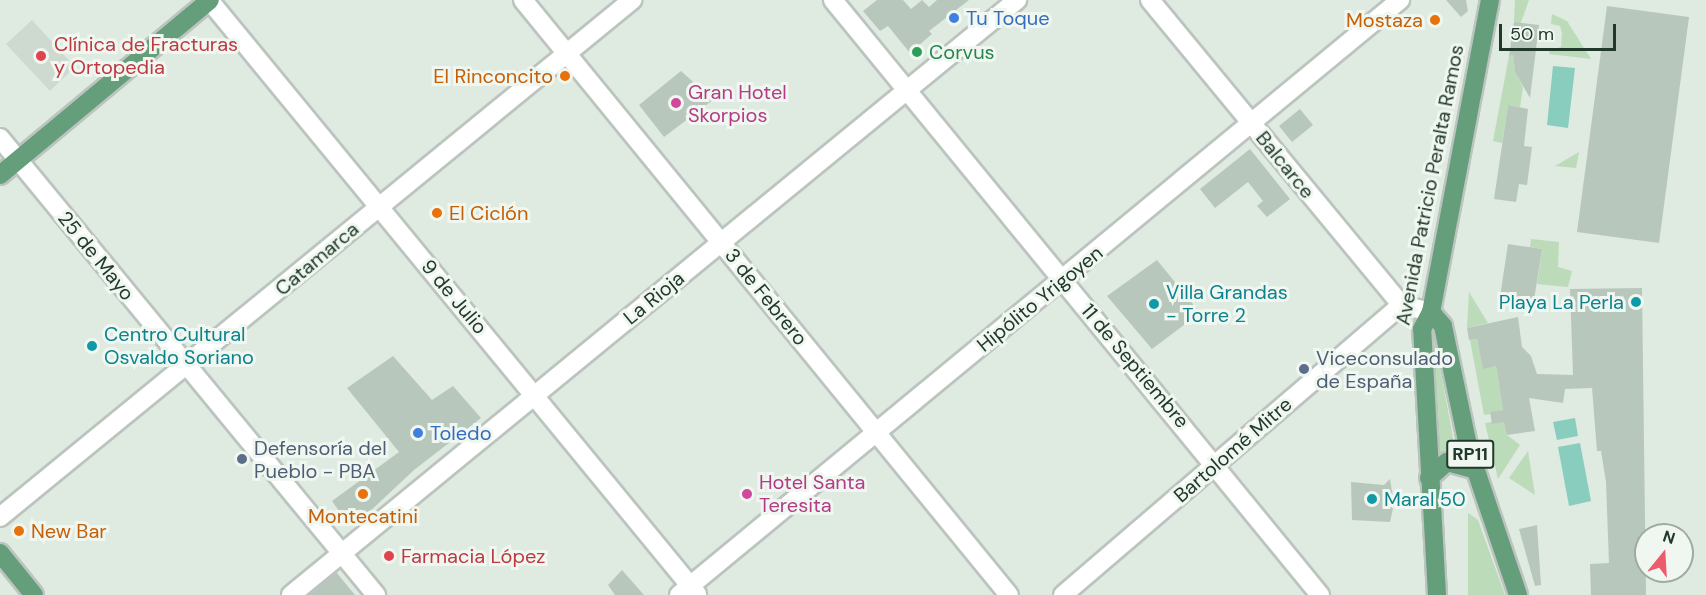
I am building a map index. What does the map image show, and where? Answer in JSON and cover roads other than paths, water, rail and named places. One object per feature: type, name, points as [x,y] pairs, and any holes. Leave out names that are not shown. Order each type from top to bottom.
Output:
[{"type":"main road","points":[[0,175],[209,0]]},
{"type":"main road","name":"RP11","points":[[1483,32],[1484,0]]},
{"type":"main road","name":"Avenida Patricio Peralta Ramos","points":[[1437,595],[1434,575],[1422,329],[1431,312],[1490,0]]},
{"type":"main road","name":"RP11","points":[[1431,312],[1443,326],[1474,469],[1518,595]]},
{"type":"main road","points":[[1429,478],[1447,462],[1474,469]]},
{"type":"main road","points":[[0,553],[34,595]]},
{"type":"street","name":"9 de Julio","points":[[209,0],[535,395],[689,592]]},
{"type":"street","name":"3 de Febrero","points":[[523,0],[1009,595]]},
{"type":"street","name":"Catamarca","points":[[0,517],[187,367],[632,0]]},
{"type":"street","name":"11 de Septiembre","points":[[833,0],[1216,464],[1320,595]]},
{"type":"street","name":"La Rioja","points":[[291,595],[1017,0]]},
{"type":"street","name":"Balcarce","points":[[1150,0],[1401,305]]},
{"type":"street","name":"Hipólito Yrigoyen","points":[[689,592],[877,433],[1252,125],[1400,0]]},
{"type":"street","name":"25 de Mayo","points":[[0,138],[376,595]]},
{"type":"street","points":[[1401,305],[1431,312]]},
{"type":"street","name":"Bartolomé Mitre","points":[[1063,595],[1401,305]]},
{"type":"street","points":[[1429,595],[1434,575]]},
{"type":"water","points":[[1553,66],[1575,68],[1568,128],[1547,125]]},
{"type":"water","points":[[1575,418],[1578,436],[1557,440],[1553,422]]},
{"type":"water","points":[[1580,443],[1591,501],[1569,506],[1558,447]]},
{"type":"place","name":"Tu Toque","points":[[954,18]]},
{"type":"place","name":"Mostaza","points":[[1435,20]]},
{"type":"place","name":"Corvus","points":[[917,52]]},
{"type":"place","name":"Clínica de Fracturas y Ortopedia","points":[[41,56]]},
{"type":"place","name":"El Rinconcito","points":[[565,76]]},
{"type":"place","name":"Gran Hotel Skorpios","points":[[676,103]]},
{"type":"place","name":"El Ciclón","points":[[437,213]]},
{"type":"place","name":"Playa La Perla","points":[[1636,302]]},
{"type":"place","name":"Villa Grandas - Torre 2","points":[[1154,304]]},
{"type":"place","name":"Centro Cultural Osvaldo Soriano","points":[[92,346]]},
{"type":"place","name":"Viceconsulado de España","points":[[1304,369]]},
{"type":"place","name":"Toledo","points":[[418,433]]},
{"type":"place","name":"Defensoría del Pueblo - PBA","points":[[242,459]]},
{"type":"place","name":"Montecatini","points":[[363,494]]},
{"type":"place","name":"Hotel Santa Teresita","points":[[747,494]]},
{"type":"place","name":"Maral 50","points":[[1372,499]]},
{"type":"place","name":"New Bar","points":[[19,531]]},
{"type":"place","name":"Farmacia López","points":[[389,556]]}]
